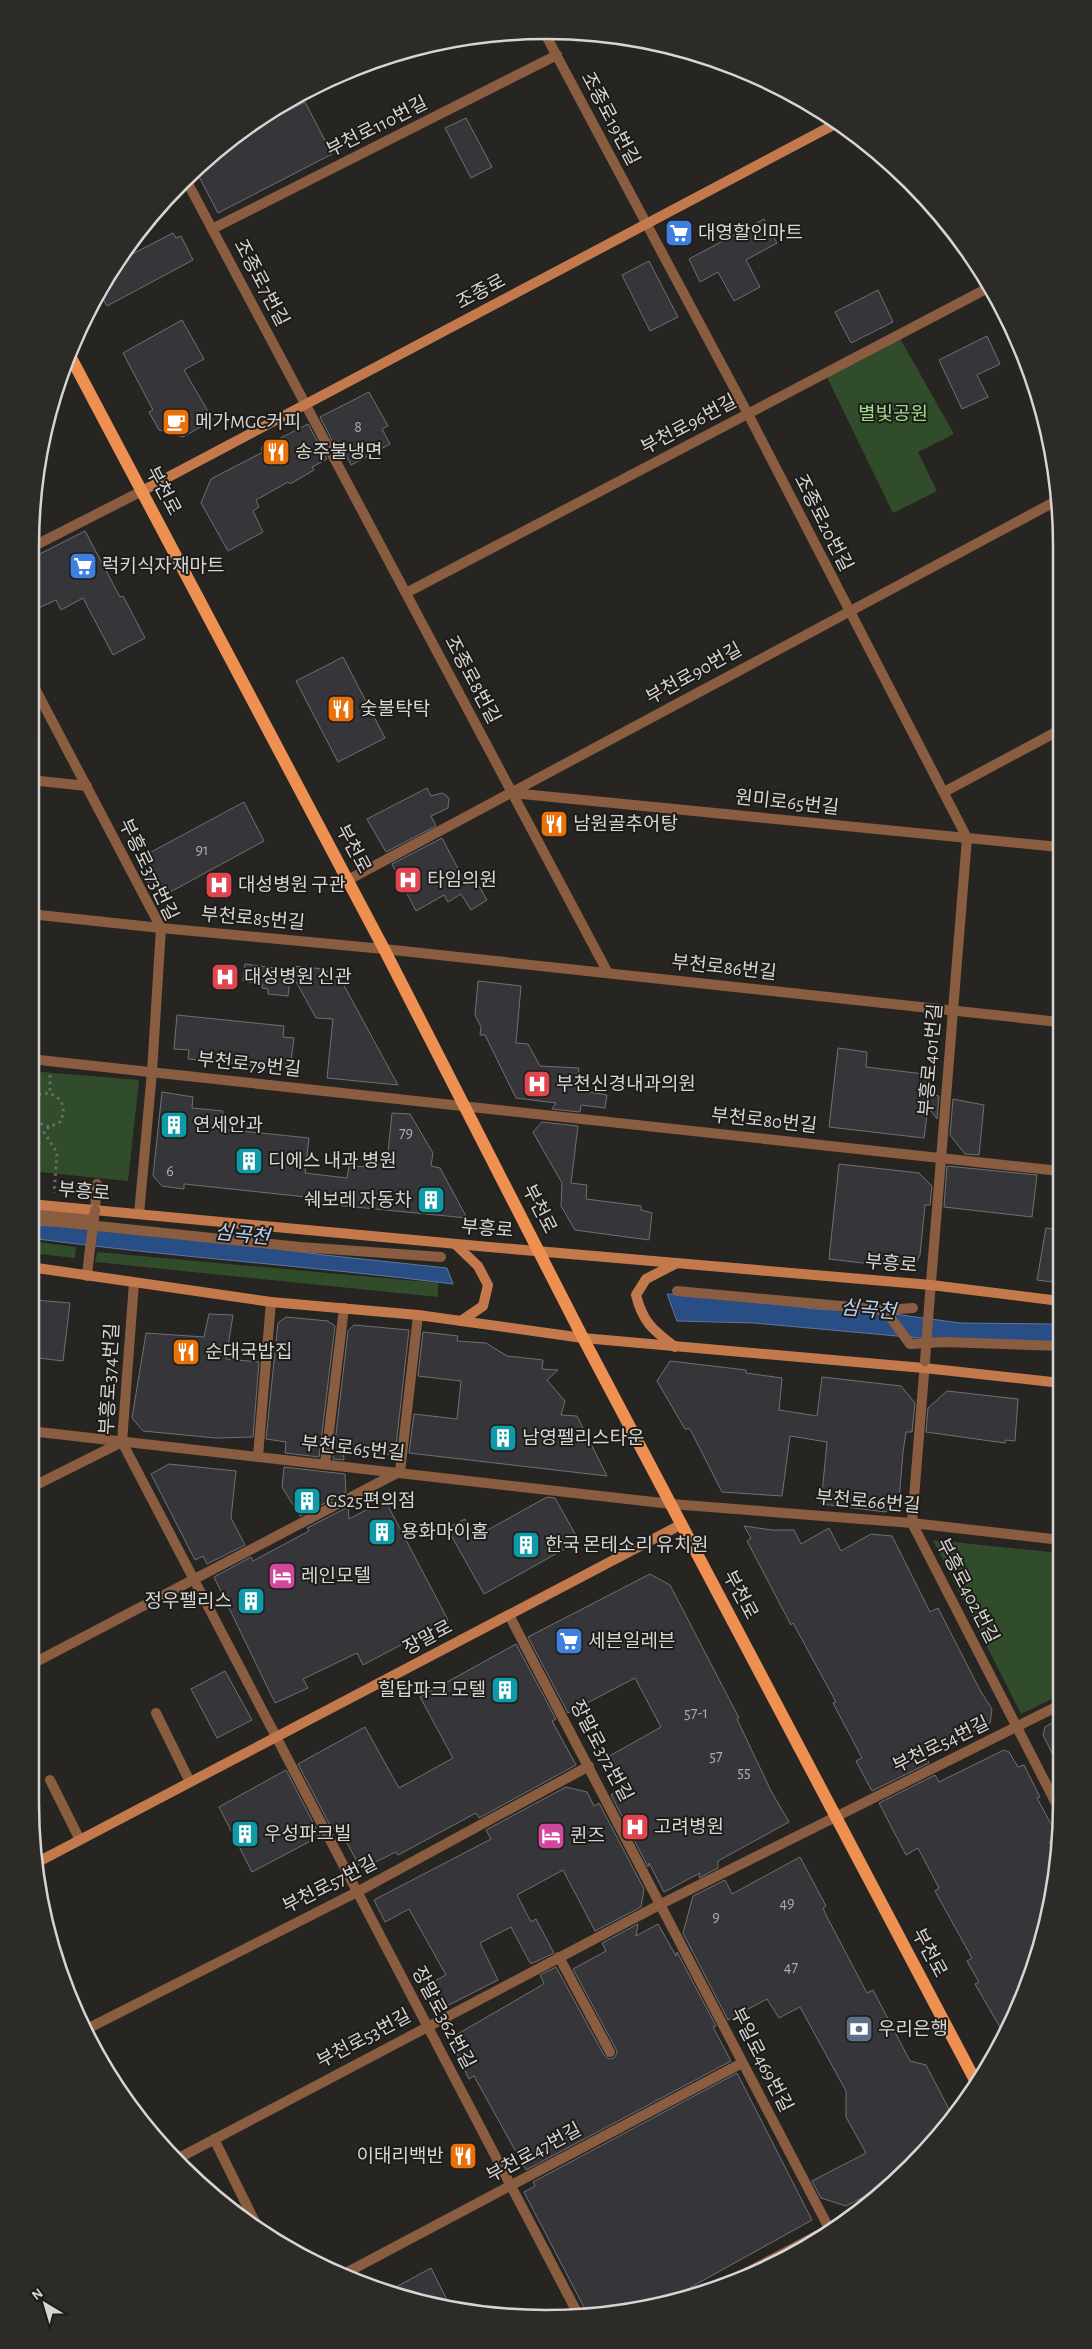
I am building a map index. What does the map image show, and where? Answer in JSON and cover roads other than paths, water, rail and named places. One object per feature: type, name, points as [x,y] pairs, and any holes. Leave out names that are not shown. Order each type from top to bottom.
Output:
[{"type":"main road","name":"부천로","points":[[73,362],[384,948],[583,1338],[973,2077]]},
{"type":"street","name":"조종로19번길","points":[[548,39],[647,224]]},
{"type":"street","name":"부천로110번길","points":[[212,229],[557,56]]},
{"type":"street","name":"조종로","points":[[142,491],[831,126]]},
{"type":"street","name":"조종로7번길","points":[[189,185],[306,405]]},
{"type":"street","name":"조종로20번길","points":[[647,224],[748,414],[967,838]]},
{"type":"street","name":"부천로96번길","points":[[406,593],[984,290]]},
{"type":"street","name":"조종로8번길","points":[[306,405],[608,973]]},
{"type":"street","points":[[39,543],[142,491]]},
{"type":"street","name":"부천로90번길","points":[[348,880],[848,610],[1051,504]]},
{"type":"street","name":"부흥로373번길","points":[[39,696],[161,928],[152,1072],[138,1214]]},
{"type":"street","points":[[944,792],[1053,734]]},
{"type":"street","points":[[39,781],[86,786]]},
{"type":"street","name":"원미로65번길","points":[[512,793],[1053,846]]},
{"type":"street","name":"부흥로401번길","points":[[924,1368],[967,838]]},
{"type":"street","name":"부천로85번길","points":[[39,915],[384,948]]},
{"type":"street","name":"부천로86번길","points":[[384,948],[1053,1021]]},
{"type":"street","name":"부천로79번길","points":[[39,1060],[465,1106]]},
{"type":"street","name":"부천로80번길","points":[[465,1106],[1053,1170]]},
{"type":"street","points":[[87,1276],[97,1184]]},
{"type":"street","name":"부흥로","points":[[39,1205],[94,1214],[138,1214],[931,1286],[1053,1300]]},
{"type":"street","points":[[39,1212],[94,1214]]},
{"type":"street","points":[[39,1220],[300,1247],[441,1257]]},
{"type":"street","points":[[455,1244],[478,1266],[488,1285],[483,1306],[461,1321]]},
{"type":"street","points":[[675,1347],[653,1330],[640,1313],[636,1294],[646,1279],[678,1263]]},
{"type":"street","points":[[39,1268],[272,1302],[418,1314],[583,1338],[924,1368],[1053,1382]]},
{"type":"street","name":"부흥로374번길","points":[[134,1283],[122,1442],[276,1737]]},
{"type":"street","points":[[677,1291],[885,1310],[913,1308]]},
{"type":"street","points":[[258,1456],[272,1302]]},
{"type":"street","points":[[325,1464],[344,1308]]},
{"type":"street","points":[[885,1310],[910,1344],[944,1342],[1053,1346]]},
{"type":"street","points":[[39,1660],[400,1472],[418,1314]]},
{"type":"street","points":[[912,1523],[924,1368]]},
{"type":"street","name":"부천로65번길","points":[[39,1432],[671,1504]]},
{"type":"street","points":[[39,1484],[122,1442]]},
{"type":"street","name":"부천로66번길","points":[[671,1504],[912,1523],[1053,1539]]},
{"type":"street","name":"부흥로402번길","points":[[912,1523],[1053,1798]]},
{"type":"street","name":"장말로","points":[[42,1860],[682,1524]]},
{"type":"street","name":"장말로372번길","points":[[509,1615],[661,1904]]},
{"type":"street","name":"부천로54번길","points":[[836,1816],[1053,1709]]},
{"type":"street","points":[[156,1713],[190,1782]]},
{"type":"street","name":"장말로362번길","points":[[276,1737],[575,2309]]},
{"type":"street","name":"부천로57번길","points":[[91,2027],[357,1892],[589,1766]]},
{"type":"street","points":[[50,1780],[80,1840]]},
{"type":"street","name":"부천로53번길","points":[[182,2156],[559,1957],[836,1816]]},
{"type":"street","name":"부일로469번길","points":[[661,1904],[828,2225]]},
{"type":"street","points":[[559,1957],[610,2052]]},
{"type":"street","name":"부천로47번길","points":[[350,2271],[742,2063]]},
{"type":"street","points":[[214,2139],[252,2216]]},
{"type":"water","points":[[39,1225],[133,1230],[324,1255],[447,1268],[453,1284],[347,1272],[135,1251],[39,1239]]},
{"type":"water","points":[[667,1294],[735,1297],[814,1309],[879,1312],[960,1323],[1053,1324],[1053,1342],[941,1340],[754,1323],[677,1321]]},
{"type":"place","name":"대영할인마트","points":[[679,233]]},
{"type":"place","name":"메가MGC커피","points":[[176,422]]},
{"type":"place","name":"송주불냉면","points":[[276,452]]},
{"type":"place","name":"럭키식자재마트","points":[[83,566]]},
{"type":"place","name":"숯불탁탁","points":[[341,709]]},
{"type":"place","name":"남원골추어탕","points":[[554,824]]},
{"type":"place","name":"타임의원","points":[[408,880]]},
{"type":"place","name":"대성병원 구관","points":[[219,885]]},
{"type":"place","name":"대성병원 신관","points":[[225,977]]},
{"type":"place","name":"부천신경내과의원","points":[[537,1084]]},
{"type":"place","name":"연세안과","points":[[174,1125]]},
{"type":"place","name":"디에스 내과 병원","points":[[249,1161]]},
{"type":"place","name":"쉐보레 자동차","points":[[431,1200]]},
{"type":"place","name":"순대국밥집","points":[[186,1352]]},
{"type":"place","name":"남영펠리스타운","points":[[503,1438]]},
{"type":"place","name":"GS25편의점","points":[[307,1501]]},
{"type":"place","name":"용화마이홈","points":[[382,1532]]},
{"type":"place","name":"한국 몬테소리 유치원","points":[[526,1545]]},
{"type":"place","name":"레인모텔","points":[[282,1576]]},
{"type":"place","name":"정우펠리스","points":[[251,1601]]},
{"type":"place","name":"세븐일레븐","points":[[569,1641]]},
{"type":"place","name":"힐탑파크 모텔","points":[[505,1690]]},
{"type":"place","name":"고려병원","points":[[635,1827]]},
{"type":"place","name":"우성파크빌","points":[[245,1834]]},
{"type":"place","name":"퀸즈","points":[[551,1836]]},
{"type":"place","name":"우리은행","points":[[859,2029]]},
{"type":"place","name":"이태리백반","points":[[463,2156]]},
{"type":"park label","name":"별빛공원","points":[[893,414]]},
{"type":"water label","name":"심곡천","points":[[242,1235]]},
{"type":"water label","name":"심곡천","points":[[868,1310]]}]
